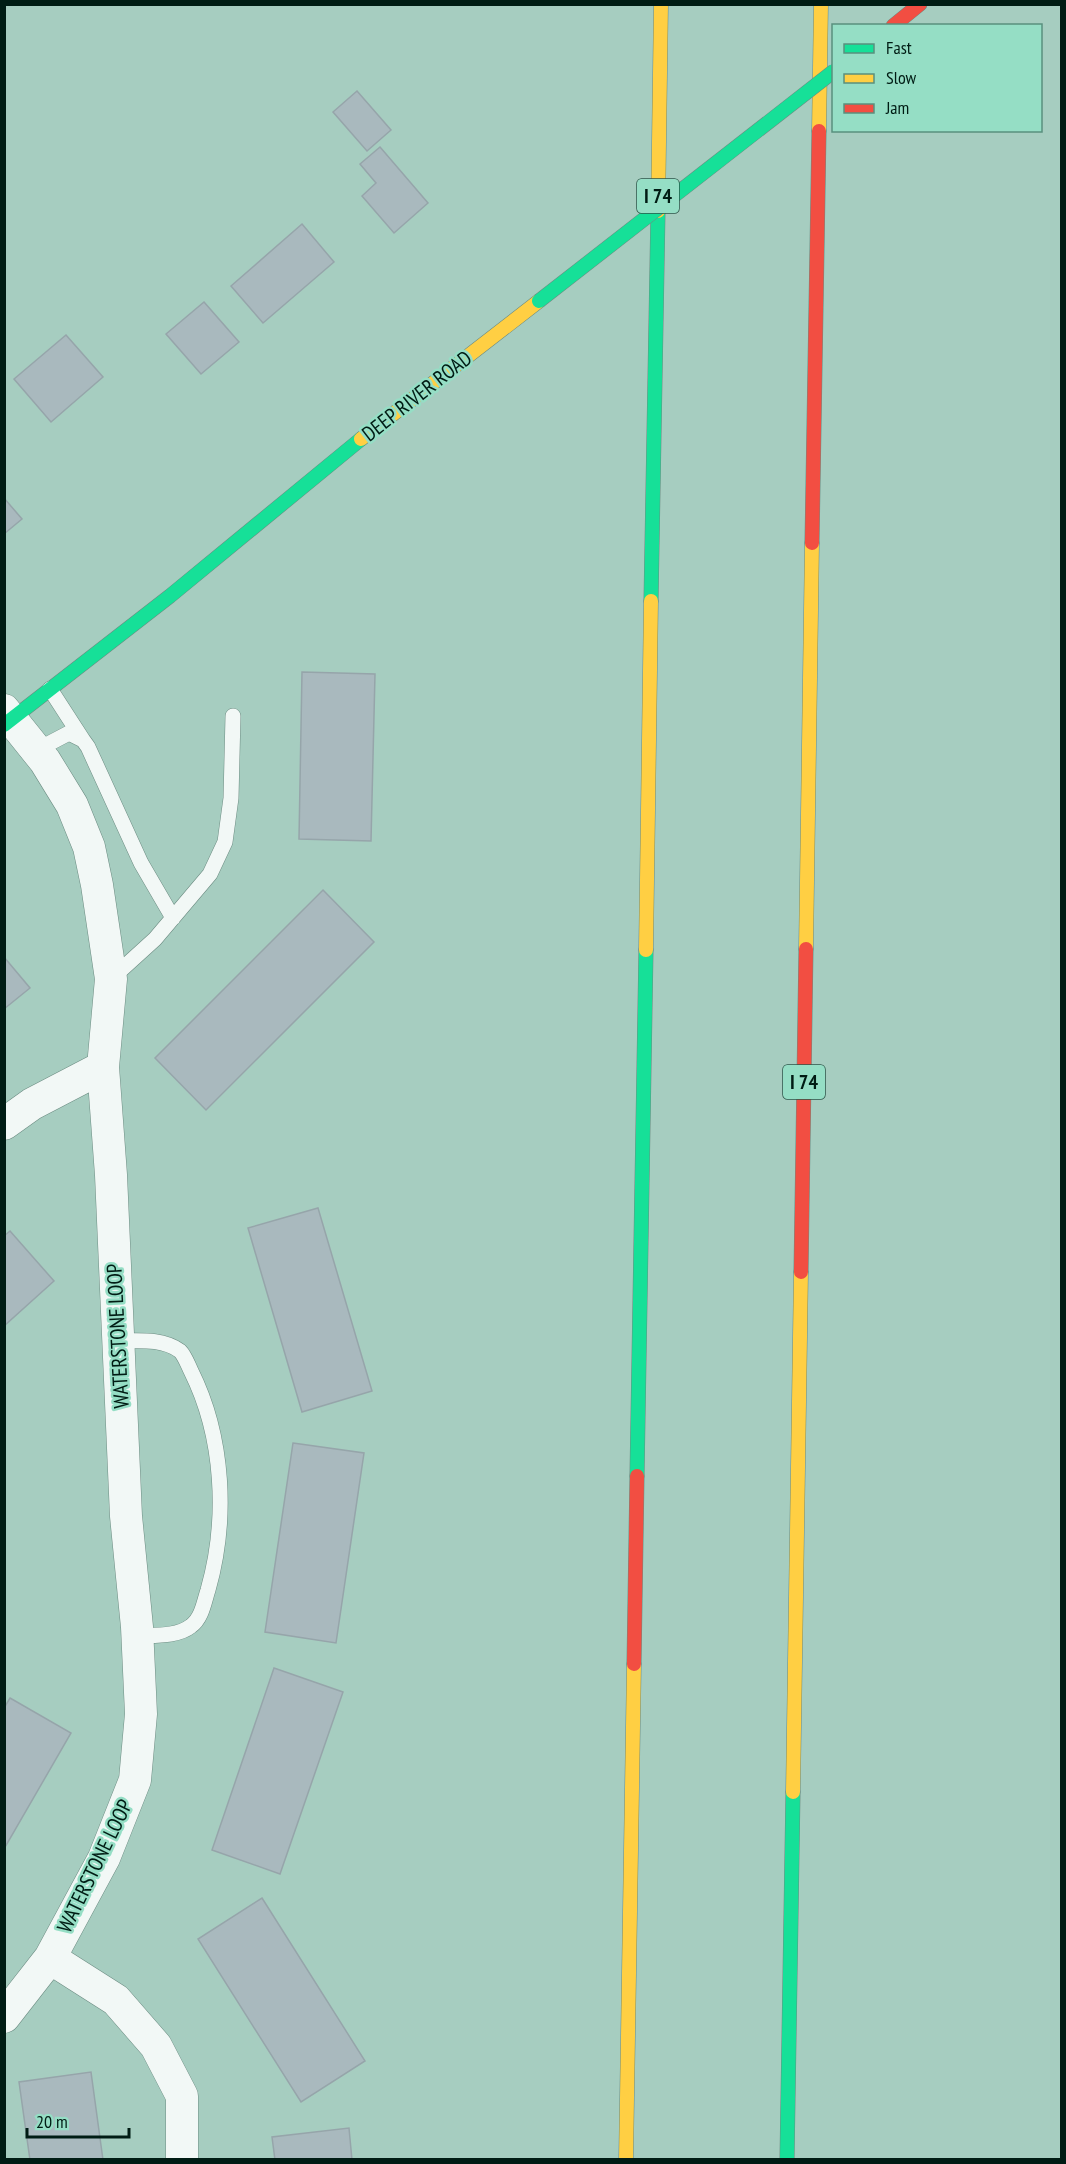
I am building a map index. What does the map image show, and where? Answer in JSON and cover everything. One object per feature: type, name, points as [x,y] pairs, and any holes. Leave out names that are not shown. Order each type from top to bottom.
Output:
[{"type":"main road","name":"I 74","points":[[626,2160],[661,4]]},
{"type":"main road","name":"I 74","points":[[787,2160],[821,4]]},
{"type":"main road","points":[[895,24],[920,4]]},
{"type":"main road","name":"DEEP RIVER ROAD","points":[[7,718],[50,689],[170,596],[376,427],[832,73]]},
{"type":"street","name":"WATERSTONE LOOP","points":[[4,2017],[50,1958],[104,1858],[135,1780],[141,1714],[137,1636],[126,1516],[111,1175],[103,1067],[111,979],[97,885],[88,846],[72,805],[39,753],[7,718]]},
{"type":"street","points":[[4,1124],[32,1104],[103,1067]]},
{"type":"street","name":"WATERSTONE LOOP","points":[[50,1958],[116,2000],[156,2046],[182,2096],[182,2160]]},
{"type":"lane","points":[[50,689],[83,740],[141,863],[173,918]]},
{"type":"lane","points":[[111,979],[155,939],[210,874],[225,842],[231,798],[233,716]]},
{"type":"lane","points":[[39,753],[50,743],[69,733],[83,740]]},
{"type":"lane","points":[[118,1341],[167,1343],[182,1353],[200,1389],[215,1444],[221,1498],[215,1564],[200,1615],[190,1627],[173,1634],[137,1636]]},
{"type":"building","points":[[357,91],[391,130],[367,151],[333,112]]},
{"type":"building","points":[[380,147],[428,203],[394,233],[362,196],[376,183],[360,164]]},
{"type":"building","points":[[302,224],[334,262],[263,323],[231,286]]},
{"type":"building","points":[[204,302],[239,342],[201,374],[166,334]]},
{"type":"building","points":[[66,335],[103,377],[51,422],[14,379]]},
{"type":"building","points":[[4,498],[22,519],[4,534]]},
{"type":"building","points":[[302,672],[375,674],[371,841],[299,839]]},
{"type":"building","points":[[323,890],[374,942],[206,1110],[155,1058]]},
{"type":"building","points":[[4,957],[30,988],[4,1009]]},
{"type":"building","points":[[318,1208],[372,1391],[302,1412],[248,1228]]},
{"type":"building","points":[[10,1231],[54,1281],[4,1326],[4,1236]]},
{"type":"building","points":[[293,1443],[364,1453],[336,1643],[265,1632]]},
{"type":"building","points":[[274,1668],[343,1692],[280,1874],[212,1850]]},
{"type":"building","points":[[10,1698],[71,1733],[4,1849],[4,1708]]},
{"type":"building","points":[[262,1898],[365,2061],[301,2102],[198,1939]]},
{"type":"building","points":[[91,2072],[103,2160],[30,2160],[19,2082]]},
{"type":"building","points":[[349,2128],[352,2160],[275,2160],[272,2137]]},
{"type":"traffic: fast","points":[[539,301],[832,73]]},
{"type":"traffic: fast","points":[[651,601],[658,211]]},
{"type":"traffic: fast","points":[[4,725],[170,596],[361,439]]},
{"type":"traffic: fast","points":[[637,1476],[646,950]]},
{"type":"traffic: fast","points":[[787,2160],[793,1792]]},
{"type":"traffic: slow","points":[[658,211],[661,4]]},
{"type":"traffic: slow","points":[[819,131],[821,4]]},
{"type":"traffic: slow","points":[[361,439],[539,301]]},
{"type":"traffic: slow","points":[[806,949],[812,543]]},
{"type":"traffic: slow","points":[[646,950],[651,601]]},
{"type":"traffic: slow","points":[[793,1792],[801,1272]]},
{"type":"traffic: slow","points":[[626,2160],[634,1664]]},
{"type":"traffic: jam","points":[[895,24],[920,4]]},
{"type":"traffic: jam","points":[[812,543],[819,131]]},
{"type":"traffic: jam","points":[[801,1272],[806,949]]},
{"type":"traffic: jam","points":[[634,1664],[637,1476]]}]
